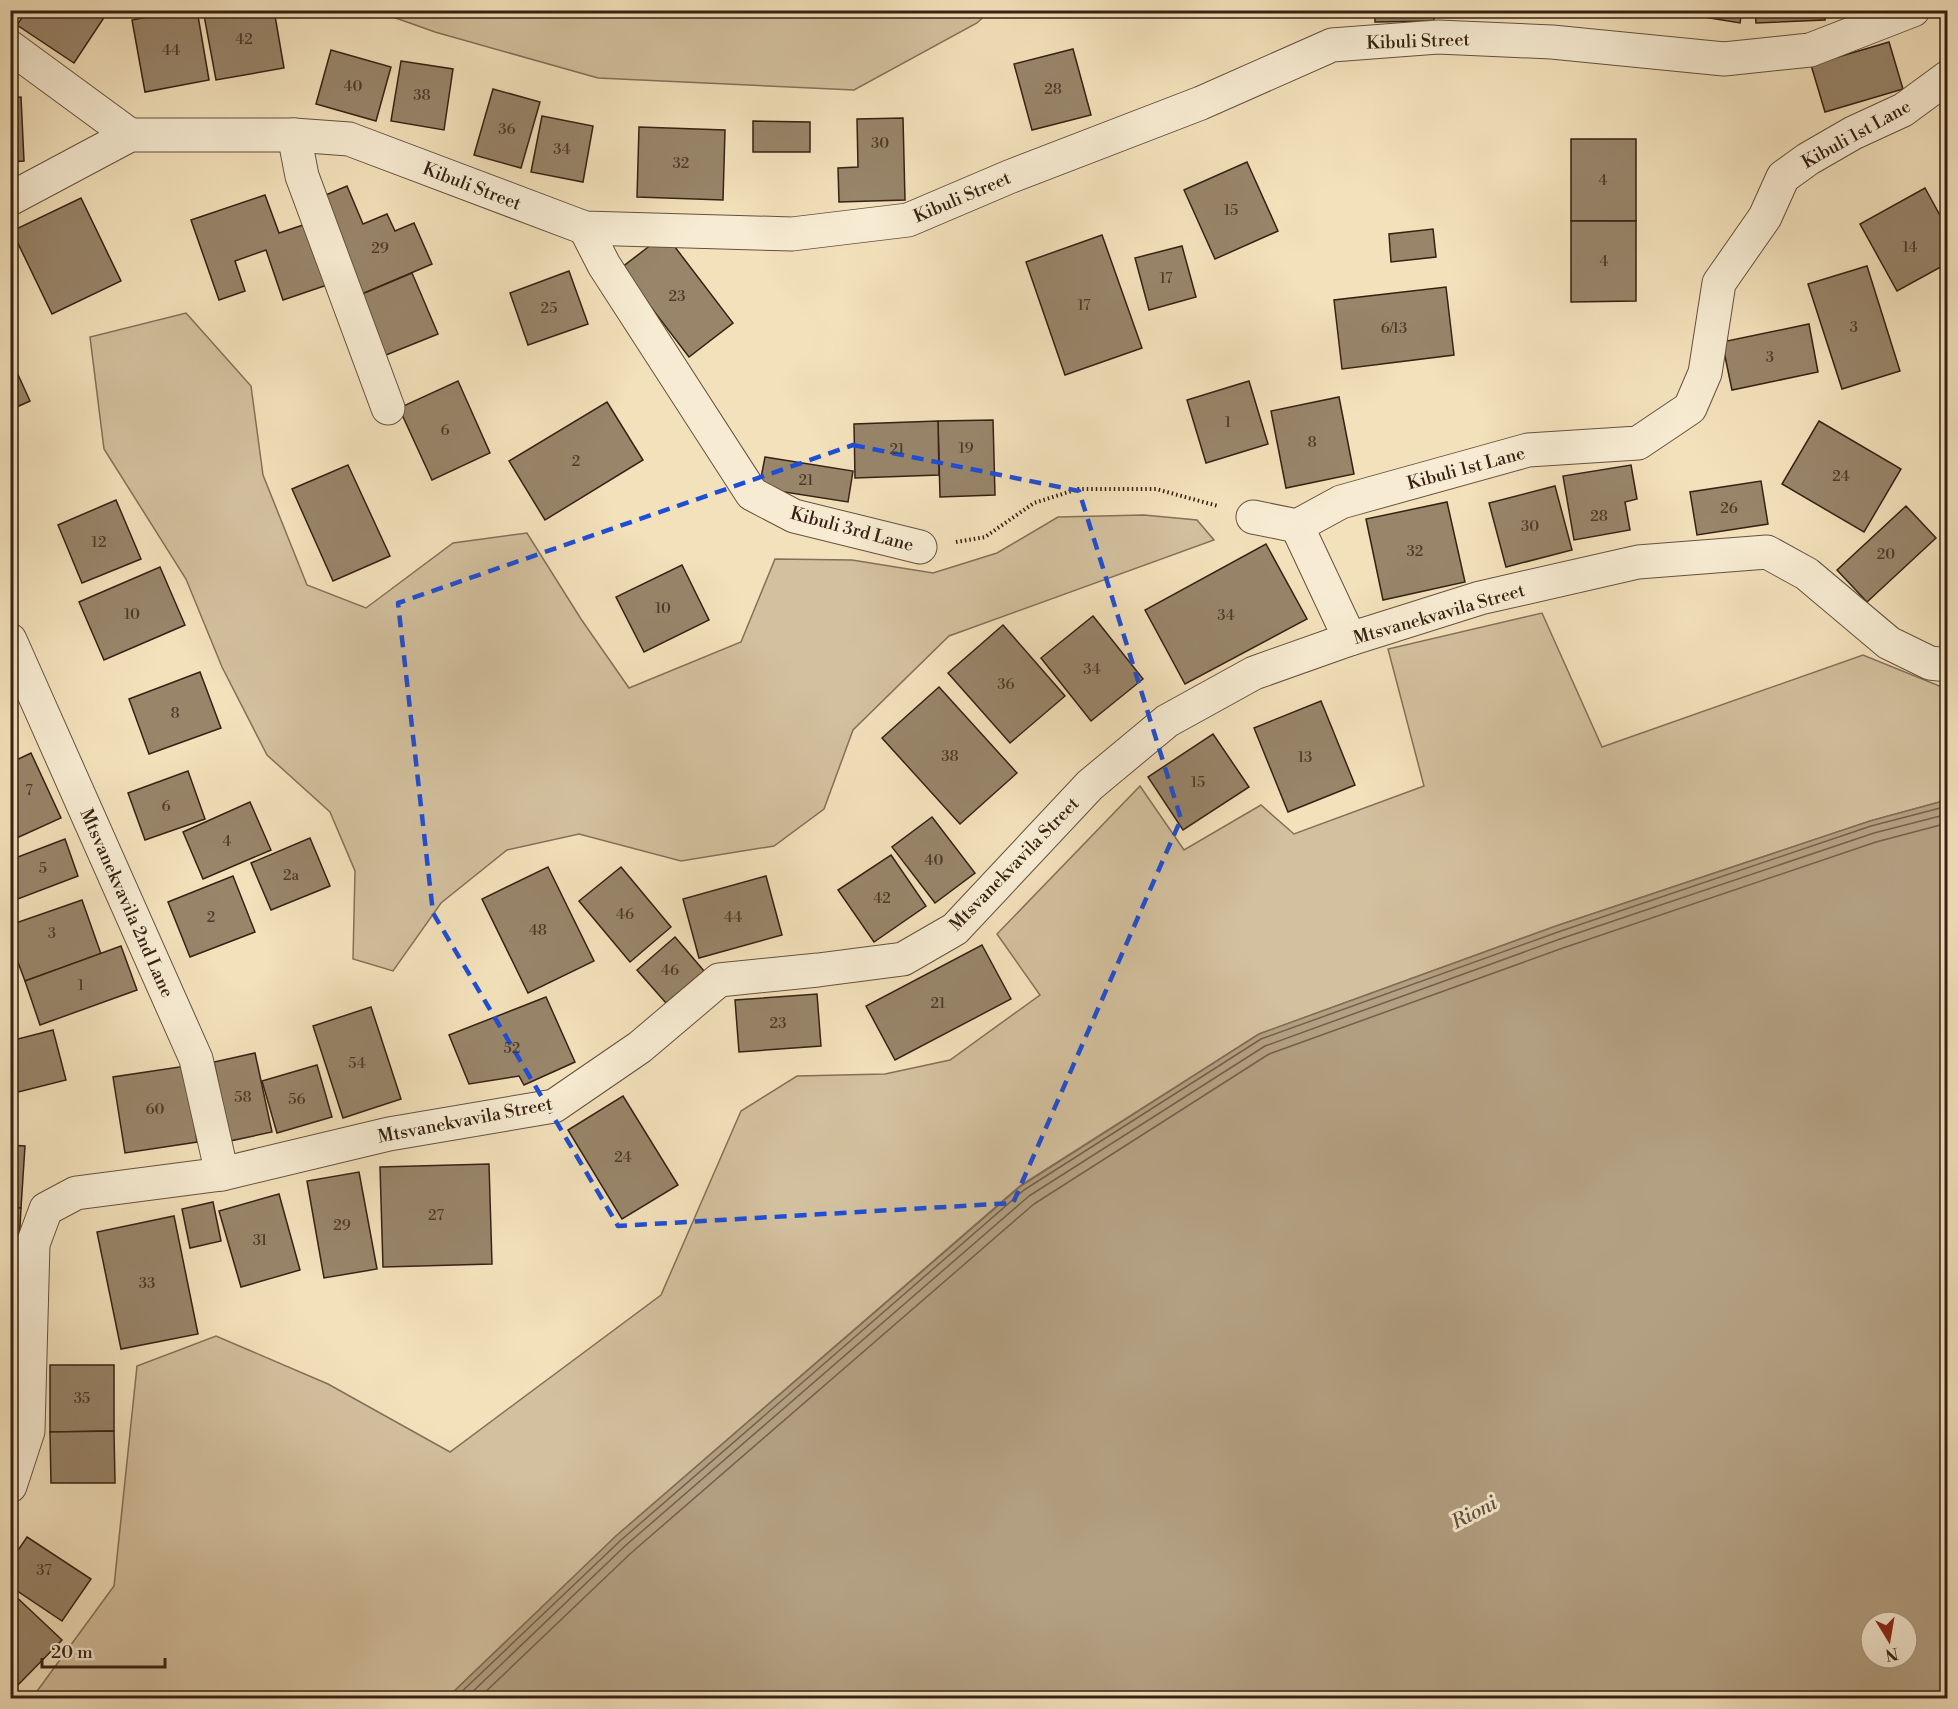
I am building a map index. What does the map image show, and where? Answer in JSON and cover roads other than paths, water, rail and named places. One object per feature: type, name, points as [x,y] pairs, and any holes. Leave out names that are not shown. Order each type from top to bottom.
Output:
[{"type":"street","name":"Kibuli Street","points":[[10,199],[130,135],[294,135],[349,139],[585,228],[792,234],[908,220],[1009,177],[1201,103],[1332,45],[1438,37],[1552,42],[1724,59],[1810,50],[1913,10]]},
{"type":"street","points":[[10,47],[130,135]]},
{"type":"street","name":"Kibuli 1st Lane","points":[[1297,526],[1341,501],[1528,450],[1638,443],[1690,408],[1705,373],[1719,284],[1764,217],[1783,177],[1808,159],[1853,133],[1903,110],[1947,77]]},
{"type":"street","points":[[294,135],[302,176],[388,408]]},
{"type":"street","name":"Kibuli 3rd Lane","points":[[585,228],[604,265],[752,495],[794,516],[920,547]]},
{"type":"street","points":[[1254,516],[1297,526],[1350,639]]},
{"type":"street","name":"Mtsvanekvavila Street","points":[[10,1486],[28,1431],[33,1244],[46,1209],[76,1193],[222,1174],[389,1134],[554,1106],[640,1047],[719,980],[903,959],[955,929],[1090,785],[1167,721],[1254,673],[1350,639],[1480,598],[1638,562],[1767,552],[1807,574],[1889,643],[1930,663],[1947,665]]},
{"type":"street","name":"Mtsvanekvavila 2nd Lane","points":[[10,640],[196,1059],[222,1174]]},
{"type":"water","name":"Rioni","points":[[1947,800],[1947,1698],[447,1698],[616,1536],[1021,1186],[1259,1034],[1556,926],[1870,821]]}]
